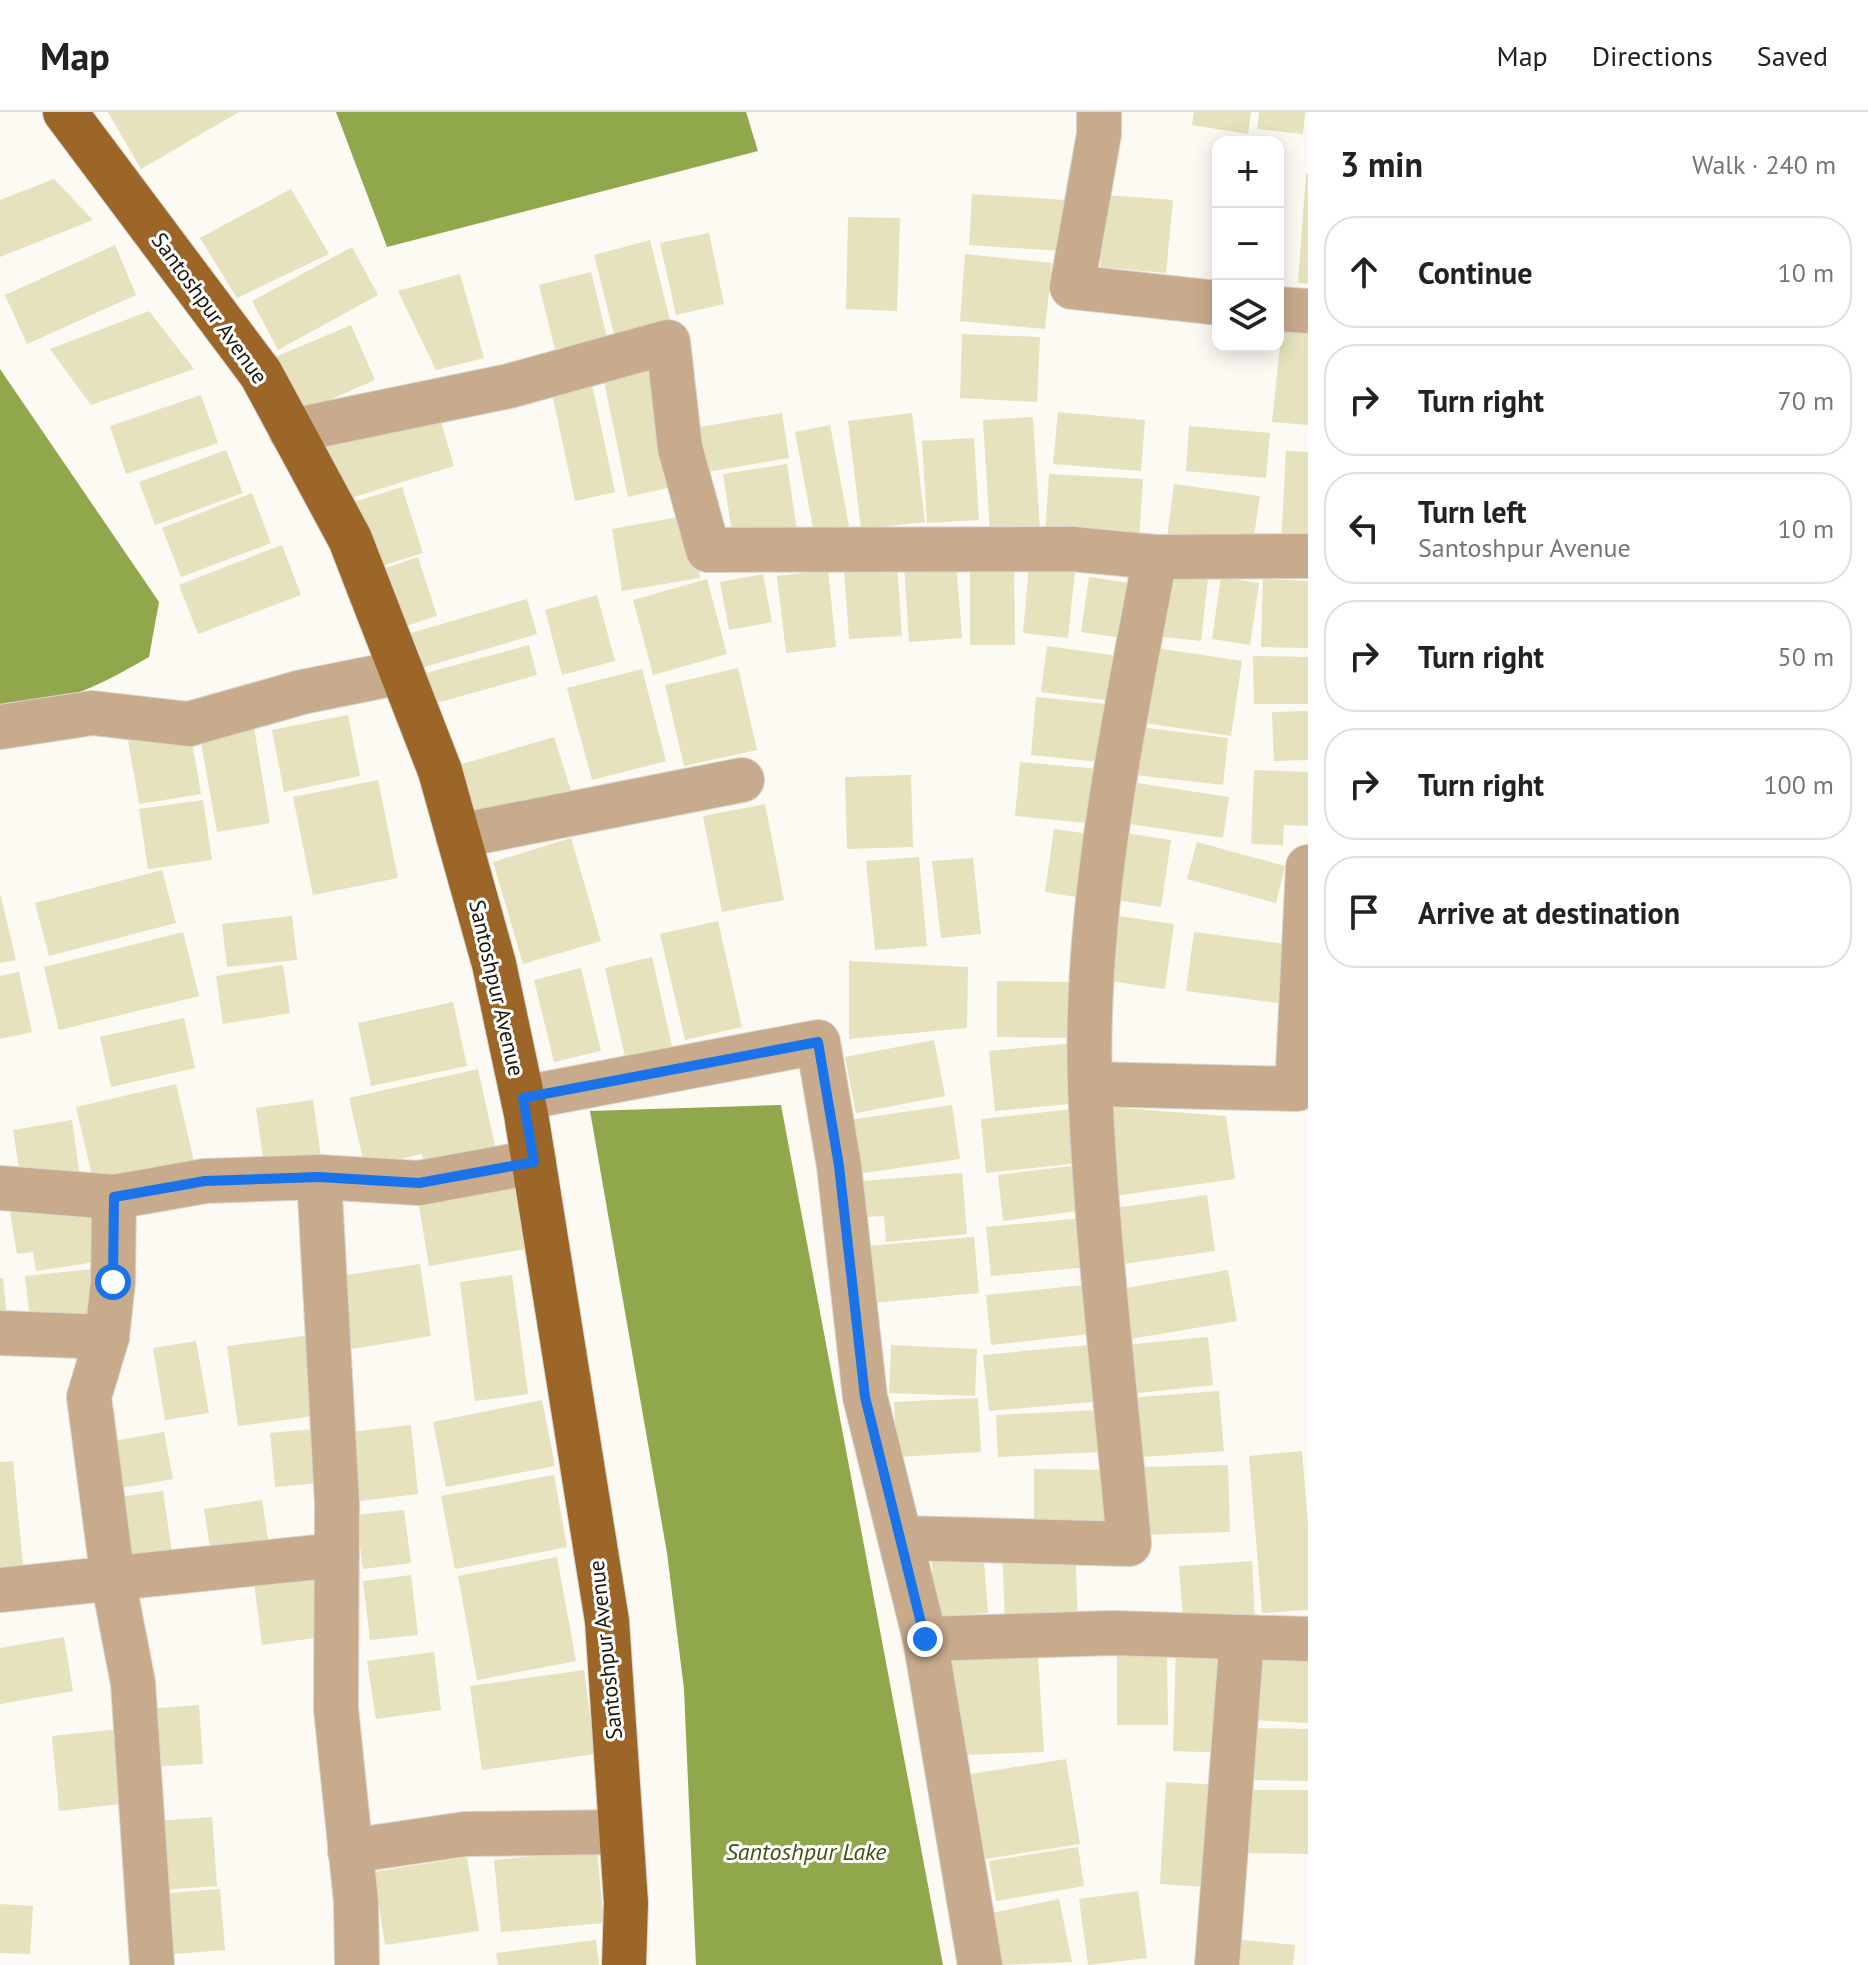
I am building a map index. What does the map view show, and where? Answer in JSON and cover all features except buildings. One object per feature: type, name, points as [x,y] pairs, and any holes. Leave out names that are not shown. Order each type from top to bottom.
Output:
[{"type":"main road","name":"Santoshpur Avenue","points":[[65,112],[261,374],[350,539],[440,771],[494,964],[523,1098],[607,1621],[626,1903],[624,1965]]},
{"type":"street","points":[[1099,112],[1099,134],[1072,287],[1212,302]]},
{"type":"street","points":[[1284,309],[1308,311]]},
{"type":"street","points":[[291,431],[509,386],[668,342],[680,448],[708,550],[1072,549],[1155,557],[1308,556]]},
{"type":"street","points":[[900,1538],[1129,1544],[1090,1084],[1096,923],[1132,681],[1155,557]]},
{"type":"street","points":[[0,727],[92,713],[189,724],[302,692],[402,672]]},
{"type":"street","points":[[458,836],[742,780]]},
{"type":"street","points":[[1090,1084],[1297,1089],[1308,867]]},
{"type":"street","points":[[523,1098],[818,1042],[839,1166],[865,1397],[925,1639],[980,1965]]},
{"type":"street","points":[[0,1188],[114,1197],[205,1181],[319,1177],[419,1183],[534,1162]]},
{"type":"street","points":[[319,1177],[337,1503],[336,1709],[357,1965]]},
{"type":"street","points":[[114,1197],[113,1282],[107,1337],[89,1397],[113,1580],[133,1683],[152,1965]]},
{"type":"street","points":[[0,1333],[107,1337]]},
{"type":"street","points":[[0,1590],[337,1555]]},
{"type":"street","points":[[925,1639],[1113,1633],[1308,1639]]},
{"type":"street","points":[[1217,1965],[1242,1637]]},
{"type":"street","points":[[350,1851],[465,1834],[621,1832]]},
{"type":"water","points":[[336,112],[746,112],[758,151],[387,247]]},
{"type":"water","points":[[0,369],[159,602],[149,657],[78,693],[40,704],[20,706],[0,706]]},
{"type":"water","name":"Santoshpur Lake","points":[[781,1105],[943,1965],[696,1965],[684,1689],[667,1553],[590,1111]]},
{"type":"route","points":[[113,1282],[114,1197],[205,1181],[319,1177],[419,1183],[534,1162],[523,1098],[818,1042],[839,1166],[865,1397],[925,1639]]}]
